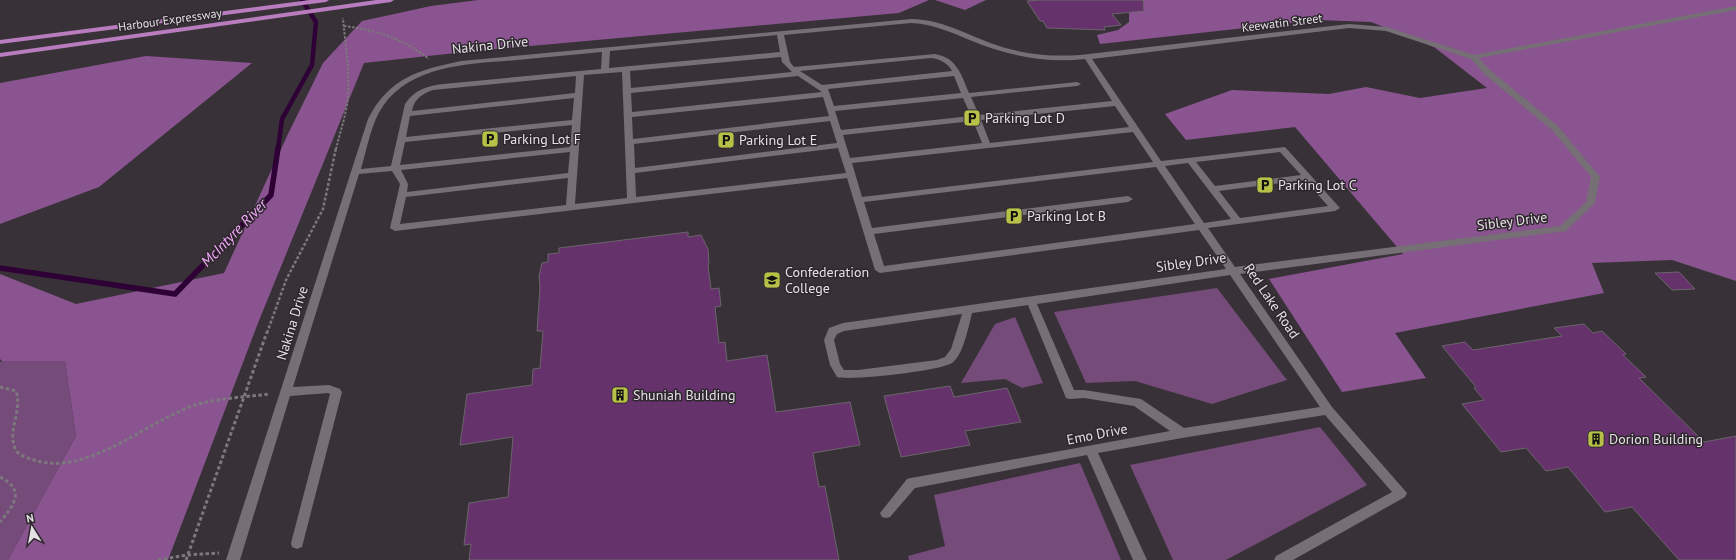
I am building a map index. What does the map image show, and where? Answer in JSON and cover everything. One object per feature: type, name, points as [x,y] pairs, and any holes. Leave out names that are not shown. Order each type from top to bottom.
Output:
[{"type":"main road","name":"Harbour Expressway","points":[[0,42],[326,0]]},
{"type":"main road","name":"Harbour Expressway","points":[[0,54],[391,0]]},
{"type":"street","points":[[1474,57],[1736,8]]},
{"type":"street","name":"Nakina Drive","points":[[235,556],[377,107],[386,95],[403,82],[438,68],[461,63],[911,21],[929,23],[1002,50],[1016,53],[1038,56],[1088,58]]},
{"type":"street","name":"Keewatin Street","points":[[1088,58],[1106,54],[1349,26],[1371,27],[1387,30],[1474,57]]},
{"type":"street","points":[[780,33],[786,62],[795,72],[824,91],[831,109],[880,270],[1336,208],[1282,149],[1160,165],[859,200]]},
{"type":"street","points":[[605,71],[606,49]]},
{"type":"street","points":[[784,54],[433,88],[422,92],[413,98],[409,104],[395,168],[404,184],[395,228],[850,175]]},
{"type":"street","points":[[627,91],[932,55],[949,61],[954,67],[987,145]]},
{"type":"street","name":"Sibley Drive","points":[[968,310],[956,350],[949,360],[937,364],[858,374],[841,374],[835,365],[829,340],[833,331],[843,326],[968,310],[1234,271],[1563,229],[1590,203],[1596,177],[1555,128],[1487,72],[1474,57]]},
{"type":"street","name":"Red Lake Road","points":[[1088,58],[1117,104],[1136,129],[1234,271],[1328,410],[1401,493],[1281,560]]},
{"type":"street","points":[[626,69],[632,201]]},
{"type":"street","points":[[570,208],[580,74]]},
{"type":"street","points":[[628,115],[957,74]]},
{"type":"street","points":[[831,109],[1078,84]]},
{"type":"street","points":[[406,114],[578,96]]},
{"type":"street","points":[[838,133],[1117,104]]},
{"type":"street","points":[[629,142],[833,118]]},
{"type":"street","points":[[401,140],[576,122]]},
{"type":"street","points":[[846,161],[1136,129]]},
{"type":"street","points":[[630,171],[841,145]]},
{"type":"street","points":[[356,172],[574,149]]},
{"type":"street","points":[[1191,161],[1237,221]]},
{"type":"street","points":[[402,195],[572,175]]},
{"type":"street","points":[[1213,189],[1308,177]]},
{"type":"street","points":[[868,232],[1128,200]]},
{"type":"street","points":[[1031,301],[1070,395],[1084,394],[1137,402],[1182,433]]},
{"type":"street","points":[[287,392],[329,389],[336,392],[297,543]]},
{"type":"street","name":"Emo Drive","points":[[886,513],[911,483],[1182,433],[1328,410]]},
{"type":"street","points":[[1091,451],[1140,560]]},
{"type":"path","points":[[186,560],[286,280],[323,209],[348,96],[348,66],[345,51],[342,11]]},
{"type":"path","points":[[344,26],[362,28],[394,38],[412,47],[428,58],[438,68]]},
{"type":"path","points":[[0,388],[16,391],[19,397],[13,428],[12,444],[18,453],[35,461],[55,464],[76,462],[96,455],[191,407],[208,402],[287,392]]},
{"type":"path","points":[[0,477],[11,482],[16,489],[16,498],[11,509],[0,522]]},
{"type":"path","points":[[158,560],[187,555],[235,556]]},
{"type":"shaded area","points":[[478,0],[929,0],[899,13],[474,51],[364,63],[258,323],[168,560],[8,560],[76,436],[65,361],[2,361],[0,359],[0,274],[76,304],[224,273],[288,134],[323,63],[362,21],[431,6]]},
{"type":"shaded area","points":[[935,0],[986,0],[965,10]]},
{"type":"shaded area","points":[[1119,0],[1736,0],[1736,281],[1672,260],[1592,263],[1604,293],[1395,333],[1426,378],[1342,392],[1269,279],[1403,254],[1295,127],[1186,140],[1165,114],[1232,90],[1329,94],[1366,87],[1420,98],[1487,88],[1434,47],[1371,22],[1317,20],[1100,44],[1097,35],[1118,30],[1129,22],[1129,13]]},
{"type":"shaded area","points":[[146,56],[252,63],[99,187],[0,224],[0,83]]},
{"type":"shaded area","points":[[1217,288],[1287,380],[1212,404],[1135,381],[1086,383],[1054,312]]},
{"type":"shaded area","points":[[1015,317],[1043,383],[1022,388],[1005,379],[961,383],[995,324]]},
{"type":"shaded area","points":[[65,361],[76,436],[8,560],[0,560],[0,362]]},
{"type":"shaded area","points":[[1320,427],[1367,485],[1226,560],[1173,560],[1130,465]]},
{"type":"shaded area","points":[[1080,463],[1121,560],[909,560],[908,556],[945,546],[934,495]]},
{"type":"building","points":[[1143,0],[1144,11],[1112,14],[1121,25],[1104,27],[1105,30],[1047,28],[1043,21],[1040,21],[1027,1]]},
{"type":"building","name":"Shuniah Building","points":[[688,232],[688,237],[701,235],[708,249],[708,266],[711,289],[719,288],[721,306],[715,307],[719,343],[725,342],[727,361],[767,355],[776,412],[850,402],[860,445],[813,453],[819,487],[825,486],[839,560],[469,560],[471,544],[464,545],[469,503],[508,497],[513,437],[460,445],[467,394],[532,385],[533,369],[540,368],[543,331],[537,331],[540,288],[539,276],[542,263],[548,262],[548,254],[559,253],[559,248]]},
{"type":"building","points":[[1679,272],[1695,289],[1672,290],[1655,273]]},
{"type":"building","name":"Dorion Building","points":[[1584,324],[1593,333],[1602,331],[1626,354],[1623,355],[1646,377],[1639,378],[1704,442],[1736,436],[1736,560],[1679,560],[1632,507],[1605,512],[1568,467],[1546,471],[1526,448],[1501,452],[1462,404],[1484,400],[1474,388],[1476,387],[1442,346],[1465,342],[1473,350],[1562,336],[1554,328]]},
{"type":"building","points":[[950,386],[954,397],[1007,388],[1021,422],[965,431],[970,445],[901,457],[884,396]]},
{"type":"waterway","name":"McIntyre River","points":[[278,149],[282,119],[312,65],[316,22],[302,0]]},
{"type":"waterway","name":"McIntyre River","points":[[0,268],[175,294],[271,195],[278,148]]},
{"type":"place","name":"Parking Lot D","points":[[972,118]]},
{"type":"place","name":"Parking Lot F","points":[[490,139]]},
{"type":"place","name":"Parking Lot E","points":[[726,140]]},
{"type":"place","name":"Parking Lot C","points":[[1265,185]]},
{"type":"place","name":"Parking Lot B","points":[[1014,216]]},
{"type":"place","name":"Confederation College","points":[[772,280]]},
{"type":"place","name":"Shuniah Building","points":[[620,395]]},
{"type":"place","name":"Dorion Building","points":[[1596,439]]}]
